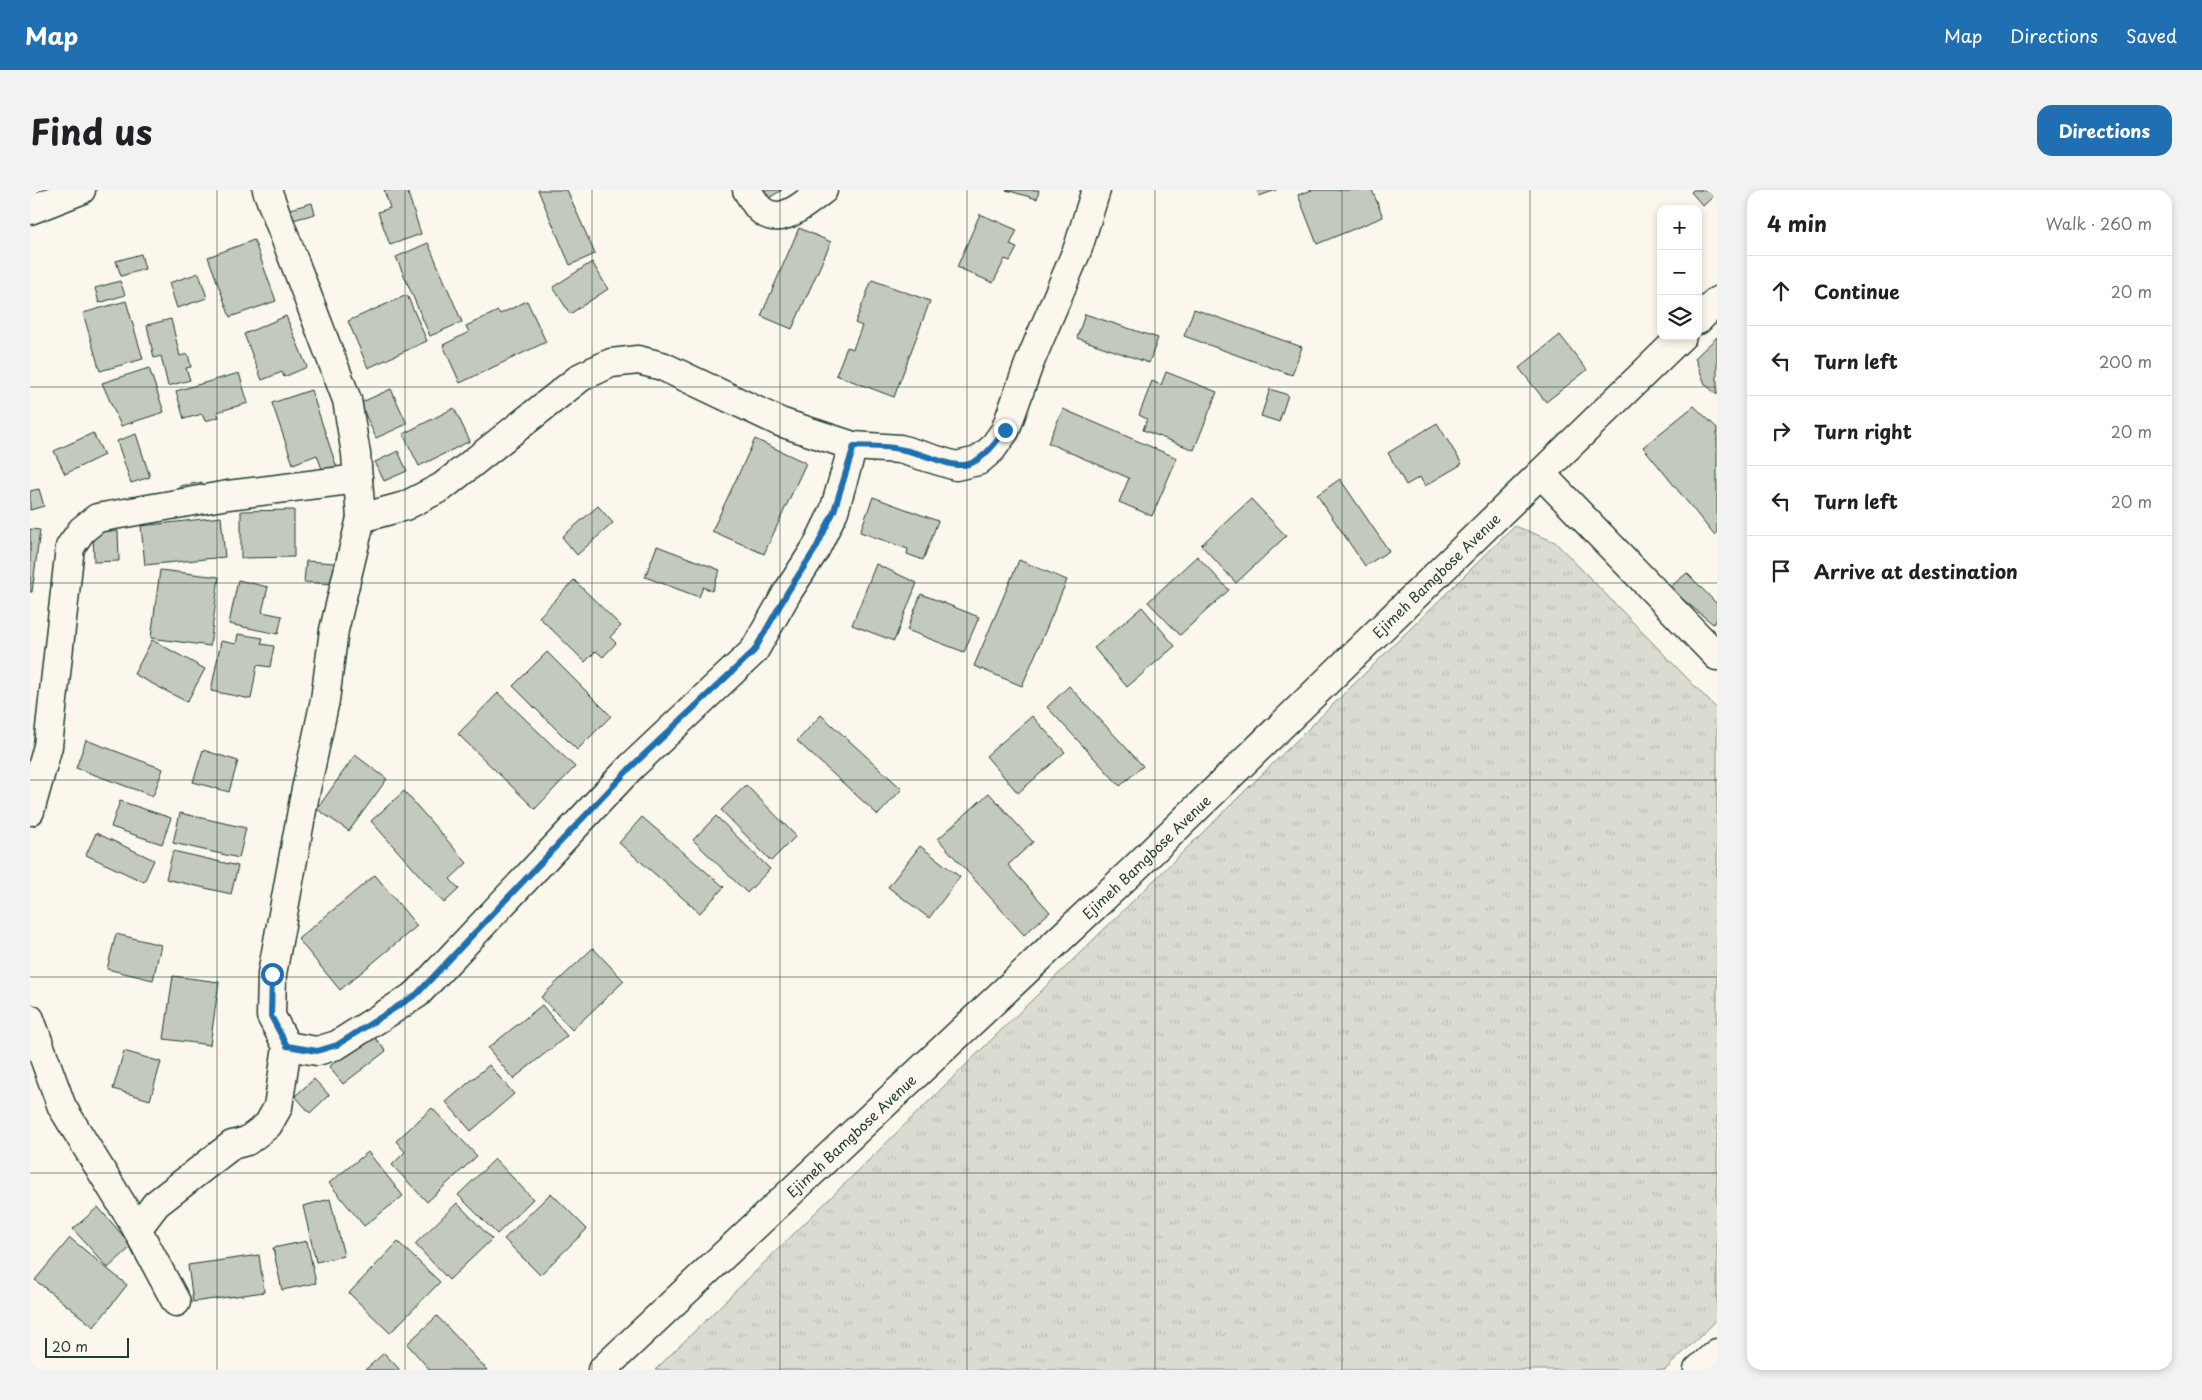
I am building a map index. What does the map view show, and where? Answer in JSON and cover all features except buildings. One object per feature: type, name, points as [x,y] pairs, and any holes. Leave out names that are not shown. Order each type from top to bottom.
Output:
[{"type":"street","points":[[30,210],[81,190]]},
{"type":"street","points":[[137,1229],[156,1204],[232,1145],[247,1140],[268,1125],[278,1107],[287,1046],[271,1016],[272,974],[305,794],[325,700],[334,630],[361,518],[358,479],[347,400],[267,190]]},
{"type":"street","points":[[747,190],[760,210],[772,216],[784,216],[823,190]]},
{"type":"street","points":[[361,518],[405,506],[442,487],[581,377],[612,363],[638,360],[662,366],[780,422],[854,446],[900,449],[956,466],[978,461],[992,449],[1005,430],[1029,364],[1078,248],[1096,190]]},
{"type":"street","points":[[1702,316],[1717,301]]},
{"type":"street","name":"Ejimeh Bamgbose Avenue","points":[[602,1370],[1132,872],[1678,340]]},
{"type":"street","points":[[287,1046],[317,1051],[337,1045],[417,994],[631,767],[749,656],[804,569],[834,511],[854,446]]},
{"type":"street","points":[[1541,474],[1717,656]]},
{"type":"street","points":[[30,811],[48,746],[70,547],[82,530],[97,518],[228,495],[358,479]]},
{"type":"street","points":[[30,1019],[62,1107],[137,1229],[176,1302]]},
{"type":"street","points":[[1698,1370],[1717,1353]]},
{"type":"green space","points":[[1515,526],[1555,542],[1717,709],[1717,1320],[1665,1370],[655,1370]]},
{"type":"route","points":[[272,974],[271,1016],[287,1046],[317,1051],[337,1045],[417,994],[631,767],[754,651],[787,593],[816,548],[834,511],[854,446],[900,449],[956,466],[978,461],[992,449],[1005,430]]}]
